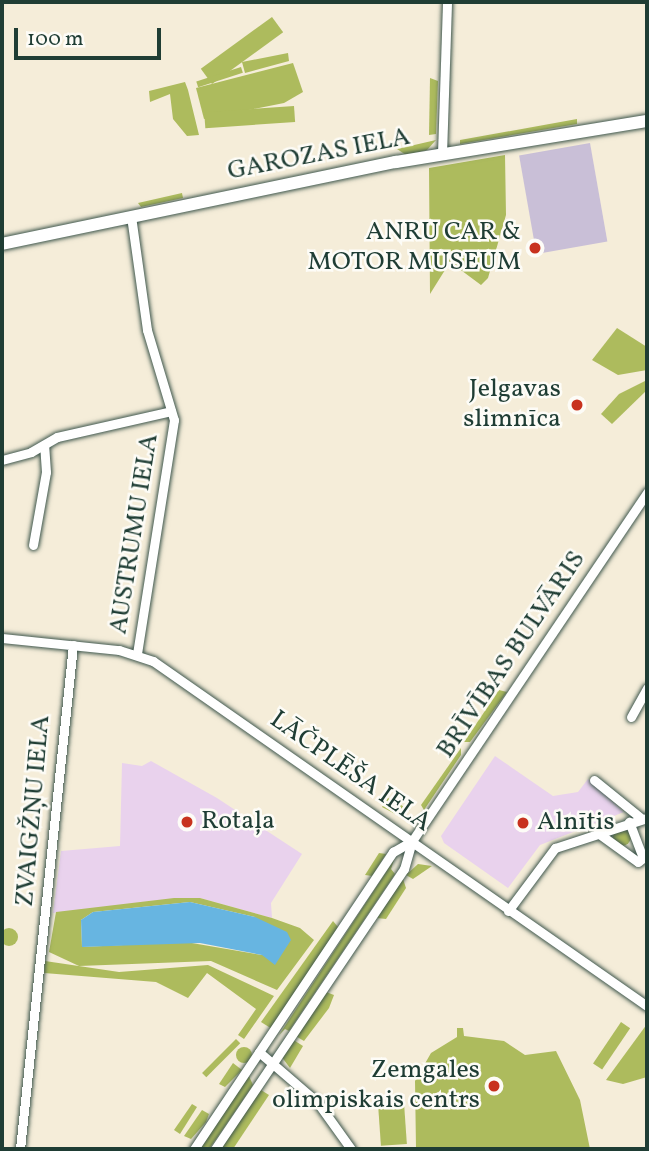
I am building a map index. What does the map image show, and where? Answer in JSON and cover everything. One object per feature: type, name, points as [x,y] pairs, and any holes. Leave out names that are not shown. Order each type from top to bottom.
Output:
[{"type":"main road","name":"GAROZAS IELA","points":[[2,244],[442,154],[647,121]]},
{"type":"street","points":[[442,154],[447,2]]},
{"type":"street","name":"AUSTRUMU IELA","points":[[131,216],[146,324],[171,411],[172,444],[137,653]]},
{"type":"street","points":[[2,460],[44,446],[57,437],[171,411]]},
{"type":"street","points":[[33,545],[46,472],[44,446]]},
{"type":"street","name":"BRĪVĪBAS BULVĀRIS","points":[[215,1149],[404,869],[412,841],[647,492]]},
{"type":"street","name":"LĀČPLĒŠA IELA","points":[[2,638],[137,653],[310,767],[508,911],[647,1006]]},
{"type":"street","name":"ZVAIGŽŅU IELA","points":[[20,1149],[73,645]]},
{"type":"street","points":[[631,717],[647,688]]},
{"type":"street","points":[[594,780],[645,818]]},
{"type":"street","points":[[508,911],[547,854],[598,833],[645,818]]},
{"type":"street","points":[[598,833],[638,862],[643,858],[629,822]]},
{"type":"street","name":"BRĪVĪBAS BULVĀRIS","points":[[194,1149],[393,852],[412,841]]},
{"type":"street","points":[[259,1052],[318,1103],[351,1149]]},
{"type":"shaded area","points":[[590,143],[607,241],[536,254],[519,156]]},
{"type":"shaded area","name":"Alnītis","points":[[495,756],[553,796],[578,792],[588,779],[624,812],[540,845],[508,888],[444,843],[441,836]]},
{"type":"shaded area","name":"Rotaļa","points":[[151,761],[217,798],[302,854],[271,903],[272,918],[200,898],[53,913],[61,851],[120,846],[122,763],[142,766]]},
{"type":"green space","points":[[272,17],[283,32],[212,84],[201,69]]},
{"type":"green space","points":[[288,53],[289,61],[245,73],[242,62]]},
{"type":"green space","points":[[293,63],[303,92],[284,103],[204,119],[196,88]]},
{"type":"green space","points":[[241,67],[243,73],[198,87],[196,82]]},
{"type":"green space","points":[[430,78],[438,81],[436,134],[429,135]]},
{"type":"green space","points":[[185,82],[199,135],[187,136],[173,119],[170,94],[150,102],[149,91]]},
{"type":"green space","points":[[294,106],[295,122],[205,128],[204,112]]},
{"type":"green space","points":[[577,119],[577,124],[460,144],[460,140]]},
{"type":"green space","points":[[436,140],[427,150],[406,155],[397,149]]},
{"type":"green space","points":[[505,155],[506,215],[488,278],[481,285],[450,262],[430,294],[429,168]]},
{"type":"green space","points":[[182,193],[183,198],[141,207],[138,203]]},
{"type":"green space","points":[[617,328],[647,347],[647,370],[618,375],[592,360]]},
{"type":"green space","points":[[647,380],[647,390],[612,424],[601,414],[619,394]]},
{"type":"green space","points":[[499,690],[507,692],[470,742],[464,742]]},
{"type":"green space","points":[[461,748],[461,755],[424,810],[421,805]]},
{"type":"green space","points":[[388,798],[410,810],[399,816],[382,807]]},
{"type":"green space","points":[[622,828],[628,831],[631,837],[628,843],[622,846],[616,843],[613,837],[616,831]]},
{"type":"green space","points":[[379,853],[386,854],[372,876],[365,875]]},
{"type":"green space","points":[[394,860],[391,869],[395,874],[289,1031],[285,1029],[279,1035]]},
{"type":"green space","points":[[418,864],[432,866],[413,879],[406,875]]},
{"type":"green space","points":[[403,879],[406,888],[386,919],[377,918]]},
{"type":"green space","points":[[174,898],[200,898],[300,928],[314,940],[277,990],[211,961],[79,966],[49,952],[56,912]],"holes":[[[190,902],[255,917],[262,955],[186,942],[82,947],[81,920],[93,912]]]},
{"type":"green space","points":[[333,921],[338,927],[272,1029],[261,1022]]},
{"type":"green space","points":[[5,928],[13,928],[18,937],[16,944],[5,946],[0,941],[0,933]]},
{"type":"green space","points":[[45,961],[119,972],[208,965],[274,996],[244,1039],[238,1035],[256,1009],[207,973],[188,998],[156,982],[44,973]]},
{"type":"green space","points":[[326,992],[334,995],[329,1008],[304,1041],[294,1035]]},
{"type":"green space","points":[[621,1022],[630,1028],[602,1070],[593,1063]]},
{"type":"green space","points":[[647,1024],[647,1077],[623,1084],[606,1080]]},
{"type":"green space","name":"Zemgales olimpiskais centrs","points":[[457,1028],[463,1028],[464,1036],[504,1041],[525,1055],[556,1051],[580,1100],[590,1149],[416,1149],[415,1081],[431,1053],[457,1037]]},
{"type":"green space","points":[[236,1039],[240,1043],[206,1077],[202,1073]]},
{"type":"green space","points":[[292,1039],[303,1046],[290,1068],[281,1056]]},
{"type":"green space","points":[[244,1047],[252,1055],[244,1063],[236,1055]]},
{"type":"green space","points":[[233,1063],[242,1070],[225,1087],[219,1084]]},
{"type":"green space","points":[[249,1076],[253,1085],[209,1149],[200,1148]]},
{"type":"green space","points":[[261,1090],[269,1095],[233,1149],[222,1146]]},
{"type":"green space","points":[[404,1103],[407,1144],[381,1146],[378,1105]]},
{"type":"green space","points":[[192,1104],[197,1107],[180,1134],[174,1130]]},
{"type":"green space","points":[[202,1110],[209,1114],[206,1122],[191,1139],[184,1136]]},
{"type":"water","points":[[190,902],[255,917],[287,932],[291,940],[275,965],[262,955],[200,943],[82,947],[81,920],[93,912]]},
{"type":"place","name":"ANRU CAR & MOTOR MUSEUM","points":[[535,248]]},
{"type":"place","name":"Jelgavas slimnīca","points":[[577,405]]},
{"type":"place","name":"Rotaļa","points":[[187,822]]},
{"type":"place","name":"Alnītis","points":[[523,823]]},
{"type":"place","name":"Zemgales olimpiskais centrs","points":[[494,1086]]}]
